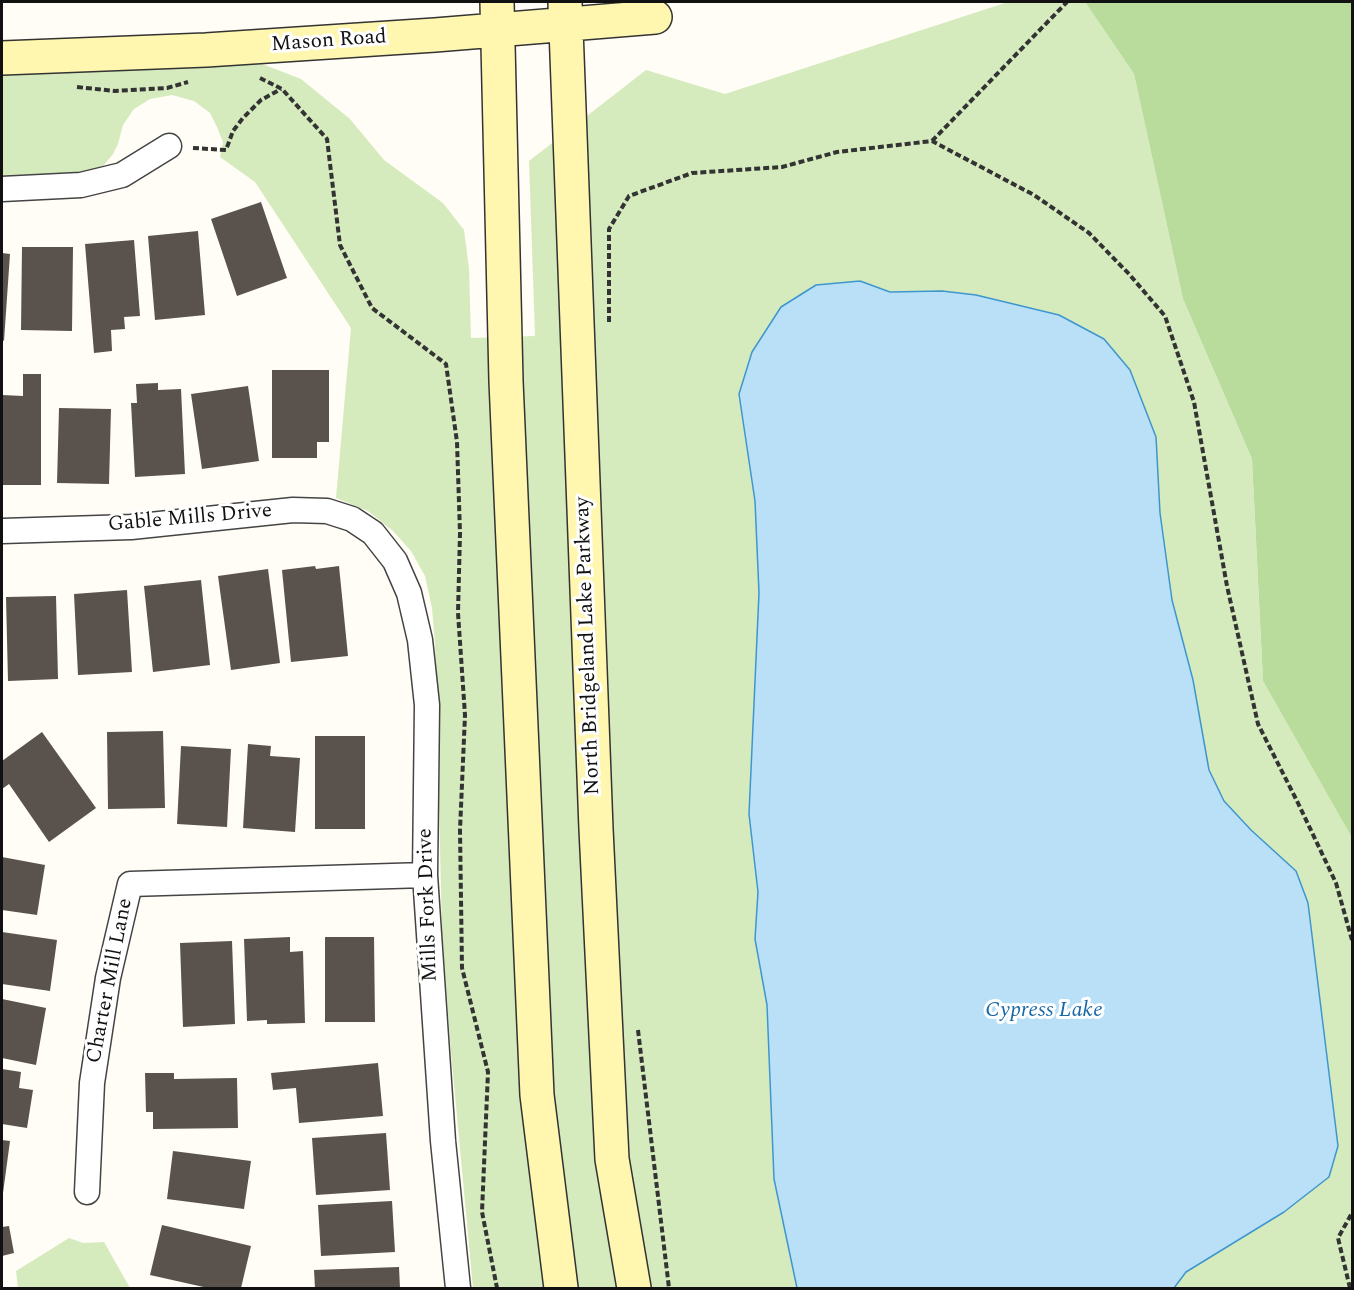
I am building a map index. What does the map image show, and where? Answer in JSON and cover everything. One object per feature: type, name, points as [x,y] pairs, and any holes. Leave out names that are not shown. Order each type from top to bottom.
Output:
[{"type":"main road","name":"Mason Road","points":[[2,58],[206,50],[497,16],[566,13],[655,17]]},
{"type":"main road","name":"North Bridgeland Lake Parkway","points":[[566,13],[596,829],[612,1159],[634,1288]]},
{"type":"main road","points":[[497,16],[506,381],[537,1095],[561,1288]]},
{"type":"street","points":[[2,189],[81,185],[122,175],[169,146]]},
{"type":"street","name":"Gable Mills Drive","points":[[2,531],[131,527],[293,510],[327,511],[352,519],[373,532]]},
{"type":"street","name":"Mills Fork Drive","points":[[373,532],[395,561],[405,582],[420,640],[427,705],[425,875],[443,1141],[458,1288]]},
{"type":"street","name":"Charter Mill Lane","points":[[87,1192],[92,1083],[108,978],[130,884],[425,875]]},
{"type":"path","points":[[932,141],[1067,2]]},
{"type":"path","points":[[169,146],[226,150],[233,131],[243,118],[261,100],[282,88],[327,138],[340,245],[372,308],[446,364],[457,442],[460,533],[458,613],[465,715],[460,830],[462,968],[488,1072],[482,1212],[497,1288]]},
{"type":"path","points":[[609,324],[609,229],[629,196],[692,173],[782,167],[837,152],[932,141],[1034,195],[1089,234],[1129,274],[1165,316],[1194,402],[1227,586],[1258,724],[1336,884],[1353,940]]},
{"type":"path","points":[[638,1029],[669,1288]]},
{"type":"path","points":[[1350,1288],[1338,1238],[1353,1213]]},
{"type":"green space","points":[[1008,2],[1085,2],[1134,74],[1183,299],[1252,459],[1263,681],[1352,838],[1352,1288],[1174,1288],[1186,1272],[1243,1238],[1251,830],[1224,801],[1209,770],[1193,680],[1172,600],[1160,513],[1156,437],[911,292],[890,292],[860,281],[755,501],[759,593],[749,814],[758,892],[755,939],[767,1005],[797,1288],[473,1288],[442,931],[435,643],[432,608],[425,576],[411,551],[393,531],[368,511],[336,498],[351,328],[255,182],[220,157],[223,142],[217,127],[210,113],[194,101],[172,95],[150,99],[134,109],[123,125],[113,154],[103,166],[84,172],[58,175],[2,176],[2,65],[244,57],[301,79],[350,119],[384,160],[443,203],[464,230],[469,269],[471,338],[535,336],[529,161],[646,70],[725,94]]},
{"type":"green space","points":[[1085,2],[1352,2],[1352,838],[1263,681],[1252,459],[1183,299],[1134,74]]},
{"type":"green space","points":[[69,1238],[83,1243],[104,1242],[130,1288],[18,1288],[16,1271]]},
{"type":"water","name":"Cypress Lake","points":[[860,281],[890,292],[942,291],[976,295],[1059,315],[1104,339],[1130,370],[1156,437],[1160,513],[1172,600],[1193,680],[1209,770],[1224,801],[1251,830],[1296,871],[1308,903],[1338,1146],[1329,1177],[1284,1212],[1186,1272],[1174,1288],[797,1288],[774,1179],[767,1005],[755,939],[758,892],[749,814],[759,593],[755,501],[739,394],[752,352],[781,307],[816,285]]},
{"type":"building","points":[[261,202],[287,278],[237,296],[211,219]]},
{"type":"building","points":[[198,231],[205,315],[155,320],[148,236]]},
{"type":"building","points":[[134,240],[140,316],[124,317],[125,329],[111,330],[112,351],[94,353],[85,244]]},
{"type":"building","points":[[22,247],[73,247],[72,331],[21,330]]},
{"type":"building","points":[[2,253],[10,254],[4,341],[2,340]]},
{"type":"building","points":[[272,370],[329,370],[329,442],[317,442],[317,458],[272,458]]},
{"type":"building","points":[[23,374],[41,374],[41,485],[2,485],[2,395],[23,396]]},
{"type":"building","points":[[158,383],[158,390],[181,389],[185,474],[135,477],[131,403],[137,403],[136,384]]},
{"type":"building","points":[[248,386],[259,461],[202,469],[191,394]]},
{"type":"building","points":[[59,408],[111,409],[109,484],[57,483]]},
{"type":"building","points":[[315,566],[316,569],[339,566],[348,656],[291,662],[282,570]]},
{"type":"building","points":[[268,569],[280,663],[231,670],[218,576]]},
{"type":"building","points":[[201,580],[210,665],[153,672],[144,586]]},
{"type":"building","points":[[127,590],[132,672],[78,675],[74,594]]},
{"type":"building","points":[[56,596],[58,679],[8,681],[6,597]]},
{"type":"building","points":[[163,731],[165,808],[108,809],[107,732]]},
{"type":"building","points":[[42,732],[96,808],[49,842],[9,784],[2,789],[2,761]]},
{"type":"building","points":[[315,736],[365,736],[365,829],[315,829]]},
{"type":"building","points":[[248,744],[271,746],[270,756],[300,758],[295,832],[243,828]]},
{"type":"building","points":[[181,746],[231,749],[227,827],[177,824]]},
{"type":"building","points":[[2,857],[45,865],[37,915],[2,910]]},
{"type":"building","points":[[2,932],[57,940],[50,991],[2,984]]},
{"type":"building","points":[[290,937],[290,952],[303,951],[305,1023],[267,1024],[267,1020],[247,1021],[244,939]]},
{"type":"building","points":[[325,937],[374,937],[375,1022],[325,1022]]},
{"type":"building","points":[[232,941],[235,1024],[183,1027],[180,943]]},
{"type":"building","points":[[2,999],[46,1008],[36,1065],[2,1058]]},
{"type":"building","points":[[378,1063],[383,1116],[299,1123],[296,1088],[273,1090],[271,1073]]},
{"type":"building","points":[[2,1069],[21,1072],[19,1088],[33,1090],[27,1128],[2,1124]]},
{"type":"building","points":[[145,1073],[174,1073],[174,1079],[237,1078],[238,1128],[153,1129],[153,1112],[146,1112]]},
{"type":"building","points":[[386,1133],[390,1190],[316,1195],[312,1138]]},
{"type":"building","points":[[2,1140],[10,1141],[3,1193],[2,1193]]},
{"type":"building","points":[[173,1151],[251,1161],[244,1209],[167,1199]]},
{"type":"building","points":[[392,1201],[395,1252],[321,1256],[318,1205]]},
{"type":"building","points":[[162,1225],[251,1246],[241,1288],[208,1288],[150,1275]]},
{"type":"building","points":[[9,1226],[14,1253],[2,1256],[2,1227]]},
{"type":"building","points":[[399,1267],[400,1288],[315,1288],[314,1270]]}]
